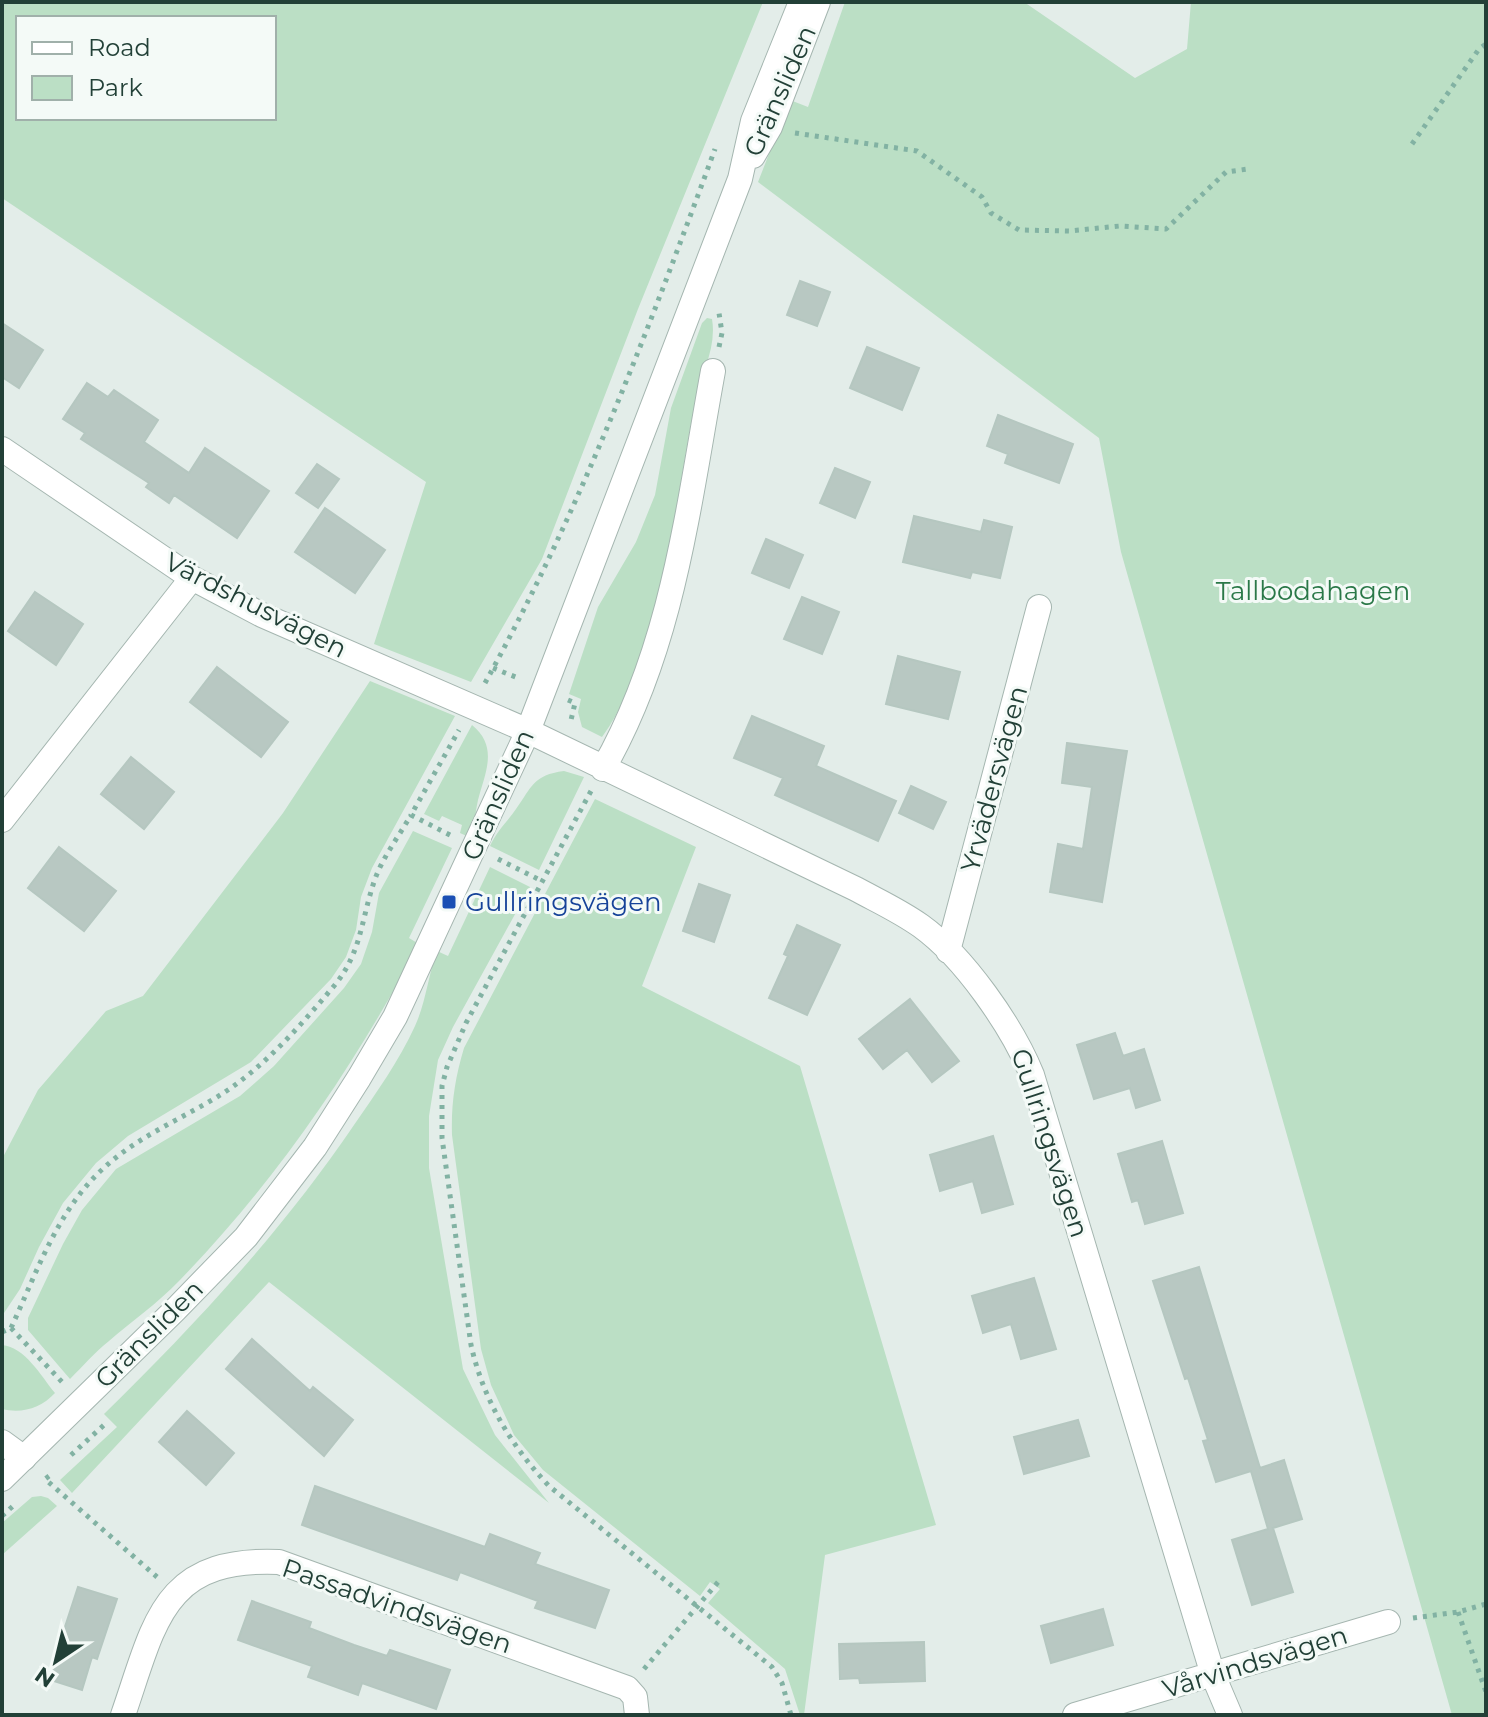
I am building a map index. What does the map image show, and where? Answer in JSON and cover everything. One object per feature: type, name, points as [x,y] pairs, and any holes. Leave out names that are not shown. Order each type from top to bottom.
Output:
[{"type":"street","name":"Gränsliden","points":[[2,1479],[246,1237],[315,1147],[395,1017],[528,731],[740,179],[753,121],[801,2]]},
{"type":"street","name":"Gränsliden","points":[[740,179],[770,127],[818,2]]},
{"type":"street","points":[[603,769],[627,723],[655,654],[674,585],[713,371]]},
{"type":"street","name":"Värdshusvägen","points":[[2,449],[192,578],[262,615],[528,731]]},
{"type":"street","points":[[2,820],[192,578]]},
{"type":"street","name":"Yrvädersvägen","points":[[948,951],[1039,607]]},
{"type":"street","name":"Gullringsvägen","points":[[528,731],[896,910],[924,928],[948,951],[1007,1025],[1032,1075],[1213,1675],[1230,1715]]},
{"type":"street","points":[[2,1442],[24,1458]]},
{"type":"street","name":"Passadvindsvägen","points":[[123,1715],[164,1607],[202,1573],[246,1561],[279,1562],[627,1688]]},
{"type":"street","name":"Vårvindsvägen","points":[[1075,1715],[1388,1622]]},
{"type":"street","points":[[627,1688],[635,1697],[637,1715]]},
{"type":"path","points":[[1412,144],[1479,49],[1486,44]]},
{"type":"path","points":[[785,131],[917,151],[982,197],[991,213],[1019,230],[1069,231],[1120,226],[1166,229],[1226,172],[1248,169]]},
{"type":"path","points":[[2,1332],[11,1328],[68,1210],[104,1167],[125,1151],[222,1094],[264,1063],[336,983],[357,949],[377,875],[472,706],[559,540],[615,410],[717,145]]},
{"type":"path","points":[[603,769],[466,1023],[442,1086],[442,1138],[471,1345],[476,1370],[496,1416],[531,1467],[549,1486],[772,1667],[782,1683],[791,1715]]},
{"type":"path","points":[[411,815],[542,881]]},
{"type":"path","points":[[11,1328],[104,1425],[65,1461]]},
{"type":"path","points":[[55,1470],[45,1479],[176,1594]]},
{"type":"path","points":[[627,1688],[719,1581]]},
{"type":"path","points":[[1388,1622],[1458,1612],[1486,1604]]},
{"type":"path","points":[[1458,1612],[1486,1692]]},
{"type":"green space","points":[[2,2],[763,2],[638,309],[542,559],[471,682],[374,644],[426,482],[2,198]]},
{"type":"green space","name":"Tallbodahagen","points":[[845,2],[1024,2],[1135,78],[1187,49],[1191,2],[1486,2],[1486,1715],[1452,1715],[1121,552],[1099,438],[758,182],[790,100],[808,107]]},
{"type":"green space","points":[[707,318],[712,319],[712,340],[695,402],[660,587],[630,684],[602,737],[582,727],[578,712],[581,699],[569,694],[598,607],[636,542],[655,495],[671,408],[702,323]]},
{"type":"green space","points":[[370,681],[455,716],[372,868],[361,897],[356,930],[346,957],[331,979],[251,1062],[128,1136],[96,1163],[63,1203],[20,1289],[2,1316],[2,1159],[38,1090],[106,1011],[143,996],[283,813]]},
{"type":"green space","points":[[472,725],[485,742],[488,761],[469,837],[460,833],[462,825],[442,816],[439,821],[424,814]]},
{"type":"green space","points":[[564,771],[584,777],[539,870],[490,846],[534,783]]},
{"type":"green space","points":[[595,799],[696,847],[642,986],[800,1066],[936,1525],[825,1555],[804,1715],[800,1715],[785,1669],[708,1603],[720,1589],[710,1582],[700,1596],[543,1470],[514,1435],[491,1385],[481,1349],[452,1135],[458,1070],[464,1048]]},
{"type":"green space","points":[[413,831],[452,848],[409,938],[419,944],[368,1034],[311,1121],[214,1243],[171,1289],[104,1345],[70,1379],[28,1330],[28,1318],[82,1210],[116,1169],[240,1096],[274,1066],[344,988],[361,964],[372,932],[379,893]]},
{"type":"green space","points":[[490,867],[530,887],[438,1060],[429,1116],[429,1168],[463,1369],[495,1435],[549,1503],[269,1282],[72,1493],[60,1480],[117,1427],[104,1414],[205,1311],[268,1239],[379,1089],[415,1026],[437,951],[448,956]]},
{"type":"green space","points":[[2,1345],[25,1357],[55,1393],[44,1403],[17,1411],[2,1409]]},
{"type":"green space","points":[[41,1496],[57,1506],[2,1555],[2,1523],[32,1497]]},
{"type":"building","points":[[800,281],[830,292],[817,326],[787,315]]},
{"type":"building","points":[[2,323],[43,350],[19,388],[2,377]]},
{"type":"building","points":[[867,347],[919,368],[902,410],[850,388]]},
{"type":"building","points":[[87,383],[108,397],[114,390],[158,420],[144,442],[189,473],[205,448],[269,491],[237,538],[174,495],[169,503],[146,487],[149,483],[81,439],[85,433],[63,419]]},
{"type":"building","points":[[998,415],[1073,444],[1059,483],[1005,463],[1008,454],[987,446]]},
{"type":"building","points":[[317,464],[339,479],[318,508],[296,493]]},
{"type":"building","points":[[835,468],[870,482],[855,518],[820,503]]},
{"type":"building","points":[[325,508],[385,550],[355,593],[295,552]]},
{"type":"building","points":[[914,516],[981,532],[984,520],[1012,527],[1000,578],[972,572],[970,578],[903,562]]},
{"type":"building","points":[[766,539],[803,555],[789,588],[752,573]]},
{"type":"building","points":[[35,592],[83,624],[56,665],[8,631]]},
{"type":"building","points":[[802,597],[839,612],[822,654],[784,639]]},
{"type":"building","points":[[898,656],[960,672],[948,719],[886,704]]},
{"type":"building","points":[[217,667],[288,722],[261,757],[190,702]]},
{"type":"building","points":[[752,716],[824,746],[816,766],[896,801],[878,841],[775,795],[783,778],[734,758]]},
{"type":"building","points":[[1067,743],[1127,751],[1102,902],[1050,892],[1058,844],[1083,849],[1092,787],[1062,783]]},
{"type":"building","points":[[131,757],[174,792],[144,829],[101,794]]},
{"type":"building","points":[[911,786],[946,802],[933,829],[899,813]]},
{"type":"building","points":[[59,847],[116,891],[84,931],[28,888]]},
{"type":"building","points":[[699,884],[730,895],[714,942],[683,931]]},
{"type":"building","points":[[797,925],[840,945],[807,1015],[769,998],[788,956],[784,954]]},
{"type":"building","points":[[910,999],[959,1061],[932,1082],[907,1050],[883,1069],[859,1039]]},
{"type":"building","points":[[1115,1033],[1123,1056],[1144,1049],[1160,1100],[1136,1108],[1130,1088],[1094,1099],[1077,1045]]},
{"type":"building","points":[[993,1136],[1013,1204],[982,1213],[973,1181],[940,1191],[930,1155]]},
{"type":"building","points":[[1162,1141],[1183,1213],[1145,1224],[1138,1200],[1132,1202],[1118,1154]]},
{"type":"building","points":[[1199,1267],[1260,1468],[1284,1460],[1302,1519],[1273,1528],[1293,1592],[1252,1605],[1232,1540],[1268,1529],[1251,1471],[1216,1482],[1203,1441],[1208,1440],[1153,1281]]},
{"type":"building","points":[[1034,1278],[1056,1349],[1021,1359],[1011,1324],[983,1333],[972,1296]]},
{"type":"building","points":[[252,1339],[310,1391],[313,1387],[353,1420],[324,1456],[226,1369]]},
{"type":"building","points":[[187,1411],[234,1453],[206,1485],[159,1442]]},
{"type":"building","points":[[1078,1420],[1089,1456],[1024,1474],[1014,1437]]},
{"type":"building","points":[[315,1486],[485,1547],[490,1534],[540,1553],[535,1564],[609,1590],[595,1628],[535,1608],[538,1601],[460,1572],[457,1580],[302,1525]]},
{"type":"building","points":[[78,1587],[117,1599],[97,1659],[92,1657],[82,1690],[48,1679]]},
{"type":"building","points":[[252,1601],[311,1622],[309,1628],[354,1645],[387,1656],[390,1650],[450,1670],[436,1709],[362,1683],[358,1695],[308,1677],[312,1666],[238,1640]]},
{"type":"building","points":[[1103,1609],[1113,1645],[1051,1663],[1041,1626]]},
{"type":"building","points":[[924,1642],[925,1681],[860,1683],[859,1678],[840,1679],[839,1644]]},
{"type":"place","name":"Gullringsvägen","points":[[449,902]]}]
